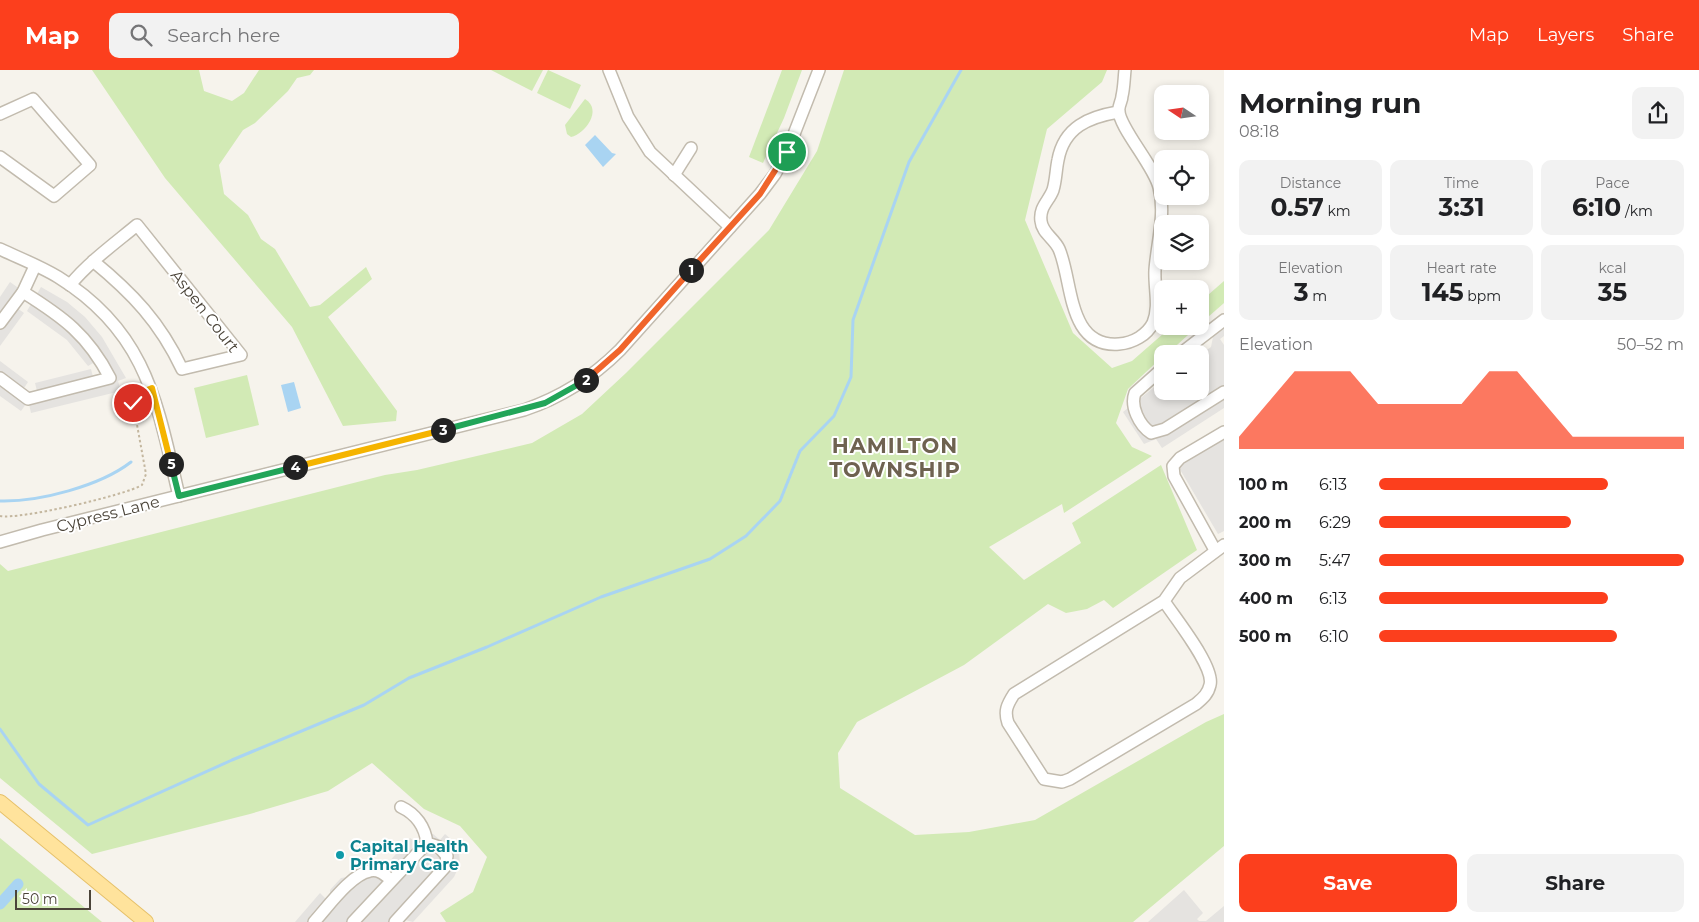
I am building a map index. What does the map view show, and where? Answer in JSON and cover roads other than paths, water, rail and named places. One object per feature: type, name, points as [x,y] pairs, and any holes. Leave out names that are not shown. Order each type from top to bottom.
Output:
[{"type":"main road","points":[[0,802],[146,922]]},
{"type":"street","points":[[609,70],[638,134],[650,152],[730,227]]},
{"type":"street","name":"Cypress Lane","points":[[0,542],[524,410],[545,403],[584,381],[604,365],[730,227],[775,174],[787,152],[819,70]]},
{"type":"street","points":[[1118,112],[1084,121],[1072,132],[1058,157],[1052,190],[1043,204],[1041,221],[1044,230],[1058,248],[1080,324],[1092,337],[1110,344],[1136,340],[1152,324],[1157,310],[1155,273],[1162,206],[1157,180],[1118,112],[1125,70]]},
{"type":"street","points":[[0,114],[33,99],[90,165],[54,196],[0,157]]},
{"type":"street","points":[[674,175],[691,148]]},
{"type":"street","name":"Aspen Court","points":[[70,285],[93,262],[137,225],[241,355],[182,369],[159,326],[148,312],[93,262]]},
{"type":"street","points":[[0,249],[70,285],[103,312],[117,327],[142,366],[152,388],[179,496]]},
{"type":"street","points":[[0,323],[23,292],[35,266]]},
{"type":"street","points":[[0,378],[28,398],[110,378],[92,347],[70,323],[23,292]]},
{"type":"street","points":[[1192,345],[1224,320]]},
{"type":"street","points":[[1154,376],[1135,393],[1133,408],[1151,433],[1165,429],[1224,392]]},
{"type":"street","points":[[1164,602],[1205,663],[1210,675],[1211,684],[1206,695],[1196,704],[1070,779],[1062,782],[1044,779],[1008,723],[1005,714],[1007,704],[1014,694],[1164,602],[1180,578],[1220,547],[1174,476],[1173,466],[1180,458],[1224,432]]},
{"type":"street","points":[[353,922],[427,843],[426,831],[408,810],[401,807]]},
{"type":"street","points":[[395,922],[445,867],[447,856],[439,847],[427,843]]},
{"type":"street","points":[[314,922],[356,876],[370,870],[381,872],[391,880]]},
{"type":"water","points":[[595,135],[612,153],[616,154],[603,167],[585,145]]},
{"type":"water","points":[[294,382],[301,408],[288,412],[281,385]]},
{"type":"waterway","points":[[0,729],[39,784],[88,825],[232,760],[364,705],[409,678],[487,647],[601,597],[710,559],[746,536],[780,501],[800,451],[834,416],[851,377],[853,320],[909,162],[961,70]]},
{"type":"waterway","points":[[0,501],[33,499],[68,491],[103,478],[131,462]]},
{"type":"waterway","points":[[0,904],[18,884]]},
{"type":"place","name":"Capital Health Primary Care","points":[[340,855]]},
{"type":"district","name":"HAMILTON TOWNSHIP","points":[[895,457]]}]
